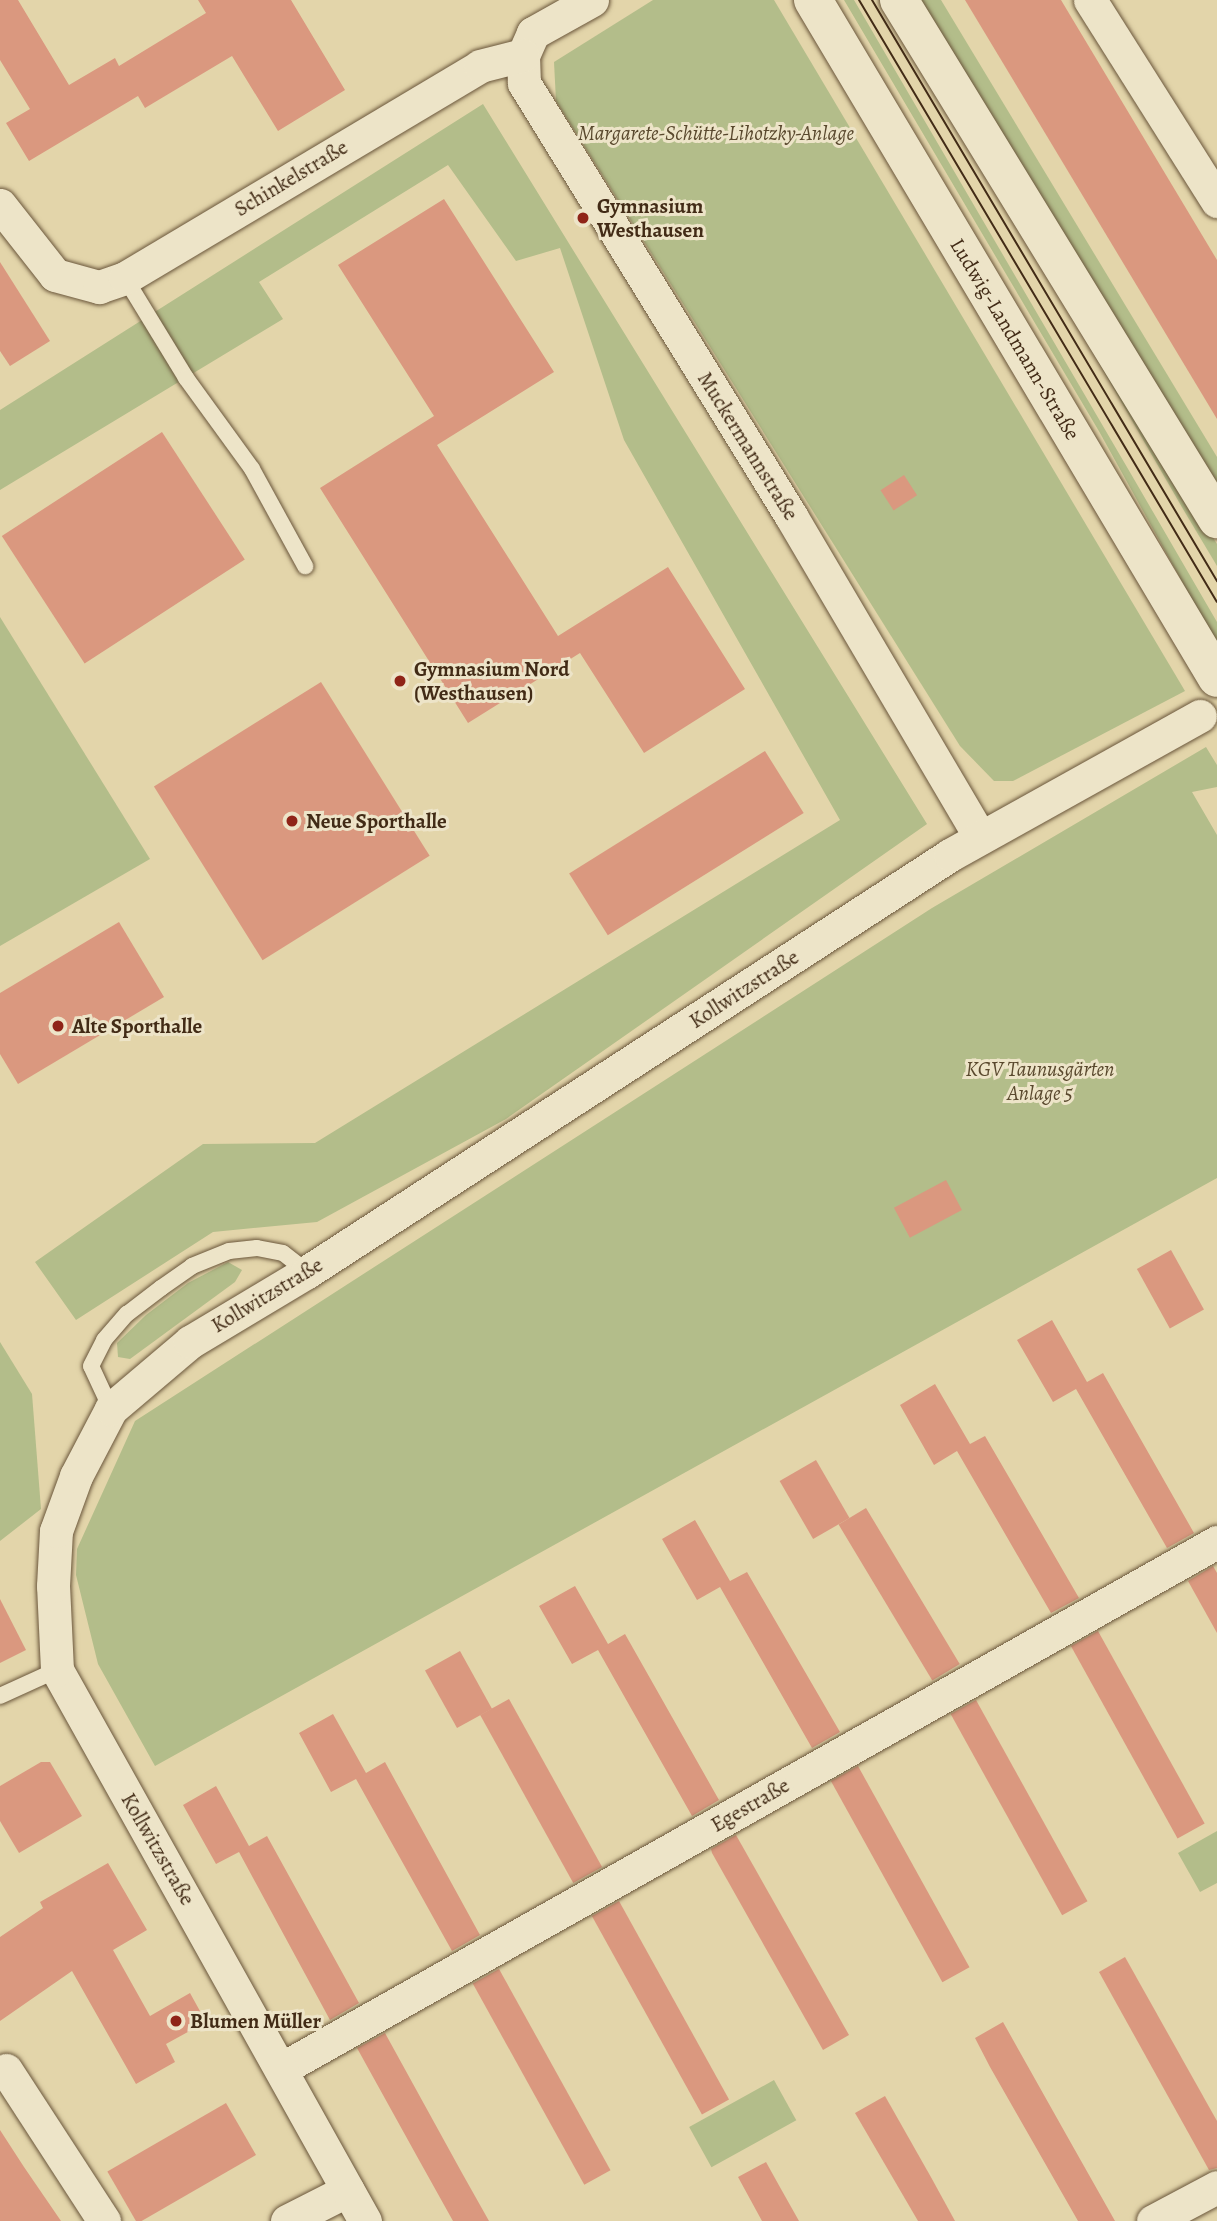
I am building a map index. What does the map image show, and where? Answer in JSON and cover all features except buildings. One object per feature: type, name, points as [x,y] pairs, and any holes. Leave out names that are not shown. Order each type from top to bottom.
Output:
[{"type":"main road","name":"Ludwig-Landmann-Straße","points":[[813,0],[1216,677]]},
{"type":"main road","points":[[899,0],[1217,519]]},
{"type":"street","points":[[1090,0],[1217,201]]},
{"type":"street","points":[[523,55],[533,33],[586,1]]},
{"type":"street","name":"Schinkelstraße","points":[[0,205],[55,275],[99,287],[125,278],[480,66],[523,55]]},
{"type":"street","name":"Muckermannstraße","points":[[523,55],[524,83],[539,113],[791,516],[980,837]]},
{"type":"street","name":"Kollwitzstraße","points":[[365,2221],[283,2068],[57,1670],[53,1586],[56,1531],[76,1476],[111,1409],[190,1342],[307,1272],[980,837],[1200,716]]},
{"type":"street","name":"Egestraße","points":[[283,2068],[1217,1542]]},
{"type":"street","points":[[6,2070],[104,2221]]},
{"type":"street","points":[[1153,2221],[1217,2187]]},
{"type":"street","points":[[287,2221],[348,2190]]},
{"type":"lane","points":[[125,278],[186,378],[252,469],[305,566]]},
{"type":"lane","points":[[111,1409],[91,1366],[104,1340],[127,1314],[192,1266],[229,1251],[257,1248],[283,1253],[307,1272]]},
{"type":"lane","points":[[0,1696],[57,1670]]},
{"type":"green space","name":"Margarete-Schütte-Lihotzky-Anlage","points":[[653,0],[774,0],[1185,691],[1013,781],[994,781],[960,746],[556,101],[554,62]]},
{"type":"green space","points":[[844,0],[854,0],[1217,622],[1217,645],[1100,433]]},
{"type":"green space","points":[[921,0],[941,0],[1217,457],[1217,484]]},
{"type":"green space","points":[[483,104],[927,824],[506,1119],[317,1222],[213,1232],[76,1320],[35,1262],[203,1144],[315,1143],[840,820],[624,440],[560,248],[516,261],[448,165],[259,282],[283,319],[0,490],[0,410]]},
{"type":"green space","points":[[1018,223],[1217,544],[1217,566],[1183,509]]},
{"type":"green space","points":[[0,617],[150,859],[0,946]]},
{"type":"green space","name":"KGV Taunusgärten Anlage 5","points":[[1206,747],[1217,765],[1217,787],[1192,792],[1217,835],[1217,1178],[155,1766],[98,1664],[76,1575],[77,1549],[135,1421],[932,908]]},
{"type":"green space","points":[[228,1262],[242,1270],[235,1282],[130,1359],[118,1357],[117,1343],[146,1315],[188,1283]]},
{"type":"green space","points":[[0,1342],[32,1394],[41,1509],[0,1541]]},
{"type":"green space","points":[[1217,1831],[1217,1883],[1200,1892],[1178,1853]]},
{"type":"green space","points":[[774,2080],[796,2120],[711,2167],[689,2127]]},
{"type":"tram line","points":[[859,0],[1217,602]]},
{"type":"tram line","points":[[872,0],[1217,581]]},
{"type":"place","name":"Gymnasium Westhausen","points":[[583,218]]},
{"type":"place","name":"Gymnasium Nord (Westhausen)","points":[[400,681]]},
{"type":"place","name":"Neue Sporthalle","points":[[292,821]]},
{"type":"place","name":"Alte Sporthalle","points":[[58,1026]]},
{"type":"place","name":"Blumen Müller","points":[[176,2021]]}]
